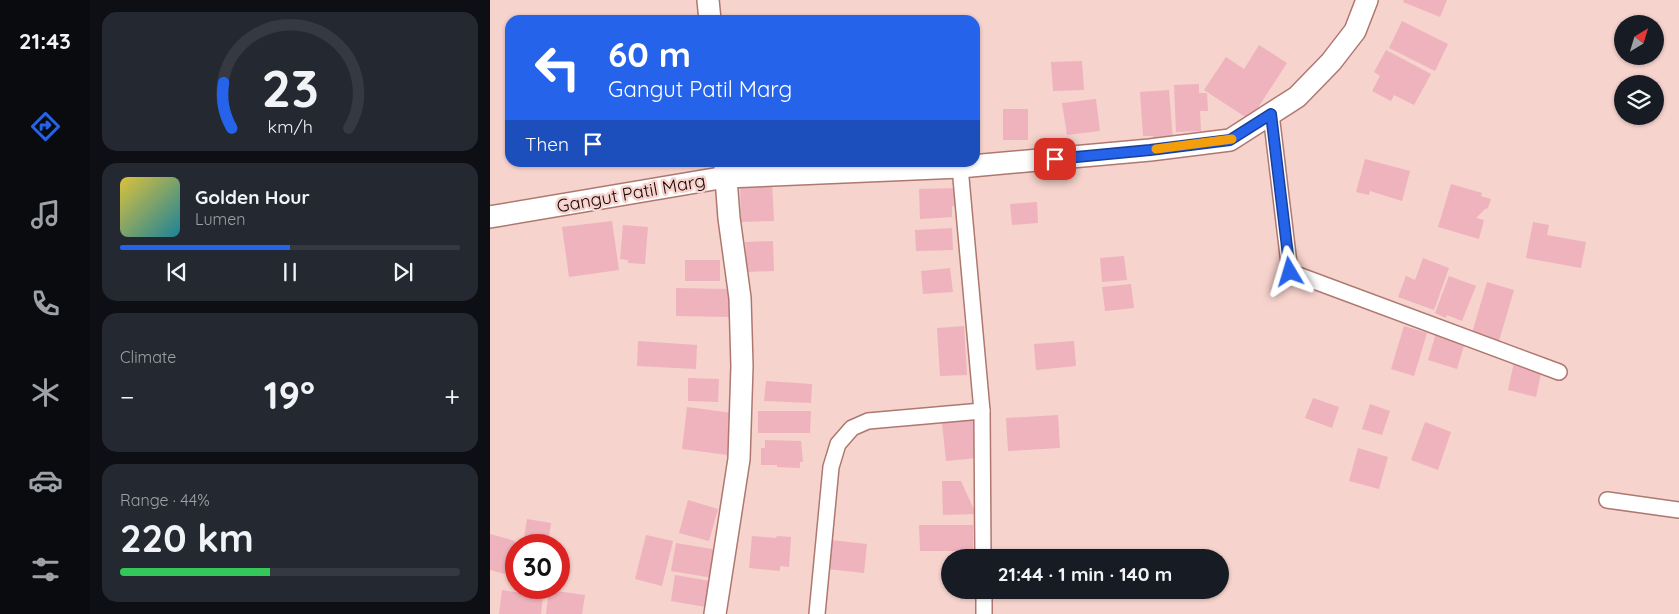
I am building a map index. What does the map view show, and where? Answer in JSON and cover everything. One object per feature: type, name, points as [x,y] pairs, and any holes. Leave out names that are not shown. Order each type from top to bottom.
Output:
[{"type":"street","points":[[708,0],[710,15]]},
{"type":"street","name":"Gangut Patil Marg","points":[[980,165],[1150,150],[1230,140],[1297,97],[1330,62],[1355,31],[1367,0]]},
{"type":"street","points":[[1271,114],[1290,272],[1559,372]]},
{"type":"street","points":[[960,167],[982,411],[984,549]]},
{"type":"street","name":"Gangut Patil Marg","points":[[490,216],[726,170],[960,167]]},
{"type":"street","points":[[715,614],[739,459],[742,366],[740,298],[729,218],[726,170]]},
{"type":"street","points":[[818,614],[831,466],[838,444],[852,428],[868,422],[982,411]]},
{"type":"street","points":[[1607,500],[1679,510]]},
{"type":"street","points":[[984,599],[984,614]]},
{"type":"building","points":[[1404,0],[1447,0],[1440,17],[1403,2]]},
{"type":"building","points":[[1402,21],[1448,44],[1435,71],[1389,48]]},
{"type":"building","points":[[1259,45],[1287,63],[1250,120],[1204,90],[1226,57],[1244,69]]},
{"type":"building","points":[[1386,50],[1431,74],[1414,105],[1394,95],[1391,101],[1372,91],[1380,76],[1374,72]]},
{"type":"building","points":[[1082,61],[1084,90],[1053,91],[1051,62]]},
{"type":"building","points":[[1199,84],[1199,93],[1207,93],[1208,111],[1200,111],[1201,131],[1176,132],[1174,85]]},
{"type":"building","points":[[1169,90],[1173,140],[1153,142],[1153,136],[1143,136],[1140,92]]},
{"type":"building","points":[[1096,99],[1100,131],[1067,135],[1062,103]]},
{"type":"building","points":[[1003,109],[1028,109],[1028,140],[1003,140]]},
{"type":"building","points":[[1365,159],[1410,171],[1402,201],[1370,191],[1369,195],[1356,192]]},
{"type":"building","points":[[772,183],[774,221],[741,222],[740,184]]},
{"type":"building","points":[[1451,184],[1482,193],[1481,196],[1491,199],[1488,208],[1476,218],[1484,220],[1479,239],[1438,227]]},
{"type":"building","points":[[956,188],[957,206],[952,206],[952,217],[920,219],[919,189]]},
{"type":"building","points":[[1037,202],[1038,223],[1012,225],[1010,204]]},
{"type":"building","points":[[612,221],[619,270],[569,277],[562,227]]},
{"type":"building","points":[[1533,222],[1549,225],[1547,235],[1586,242],[1581,268],[1526,258]]},
{"type":"building","points":[[623,225],[648,227],[645,264],[628,263],[628,260],[620,259]]},
{"type":"building","points":[[952,228],[953,250],[916,251],[915,230]]},
{"type":"building","points":[[773,241],[774,271],[747,272],[745,242]]},
{"type":"building","points":[[1124,256],[1127,280],[1102,282],[1100,258]]},
{"type":"building","points":[[1423,258],[1449,268],[1434,310],[1398,297],[1406,276],[1415,280]]},
{"type":"building","points":[[685,260],[720,260],[720,281],[685,281]]},
{"type":"building","points":[[950,268],[953,292],[923,294],[921,271]]},
{"type":"building","points":[[1449,276],[1476,286],[1462,321],[1447,315],[1446,318],[1435,313]]},
{"type":"building","points":[[1487,282],[1514,290],[1499,341],[1472,333]]},
{"type":"building","points":[[1131,284],[1134,308],[1105,311],[1102,287]]},
{"type":"building","points":[[676,288],[732,289],[731,317],[676,316]]},
{"type":"building","points":[[964,326],[967,375],[940,376],[937,328]]},
{"type":"building","points":[[1404,326],[1427,333],[1414,376],[1391,369]]},
{"type":"building","points":[[1436,333],[1465,342],[1457,369],[1428,360]]},
{"type":"building","points":[[638,341],[697,345],[696,369],[637,366]]},
{"type":"building","points":[[1074,341],[1076,366],[1036,370],[1034,344]]},
{"type":"building","points":[[1514,362],[1542,369],[1536,397],[1508,390]]},
{"type":"building","points":[[688,378],[719,379],[718,402],[688,401]]},
{"type":"building","points":[[766,381],[812,384],[811,403],[764,401]]},
{"type":"building","points":[[1313,398],[1339,407],[1332,428],[1305,418]]},
{"type":"building","points":[[1370,404],[1390,411],[1382,435],[1362,429]]},
{"type":"building","points":[[687,407],[740,414],[735,456],[682,449]]},
{"type":"building","points":[[758,411],[811,411],[810,433],[758,433]]},
{"type":"building","points":[[1058,415],[1060,448],[1008,451],[1006,418]]},
{"type":"building","points":[[974,420],[978,458],[946,461],[942,423]]},
{"type":"building","points":[[1425,422],[1451,432],[1438,470],[1411,460]]},
{"type":"building","points":[[765,440],[801,441],[803,462],[800,462],[800,468],[761,465],[761,448],[765,448]]},
{"type":"building","points":[[1358,448],[1388,457],[1379,489],[1349,481]]},
{"type":"building","points":[[942,481],[961,481],[976,514],[943,515]]},
{"type":"building","points":[[688,500],[718,509],[709,541],[679,533]]},
{"type":"building","points":[[527,519],[551,523],[550,534],[525,534]]},
{"type":"building","points":[[919,525],[973,525],[973,549],[920,551]]},
{"type":"building","points":[[490,534],[505,538],[505,574],[490,570]]},
{"type":"building","points":[[646,535],[673,541],[662,586],[635,579]]},
{"type":"building","points":[[752,536],[791,537],[789,567],[780,566],[780,571],[749,568]]},
{"type":"building","points":[[831,540],[867,544],[864,573],[828,569]]},
{"type":"building","points":[[676,543],[718,550],[713,578],[671,571]]},
{"type":"building","points":[[675,575],[716,582],[711,608],[671,601]]},
{"type":"building","points":[[502,590],[505,590],[505,599],[543,599],[541,614],[499,614]]},
{"type":"building","points":[[570,593],[585,595],[582,614],[546,614],[548,599],[570,599]]},
{"type":"slow traffic","points":[[1156,149],[1232,139]]},
{"type":"route","points":[[1055,159],[1230,140],[1271,114],[1290,272]]}]
